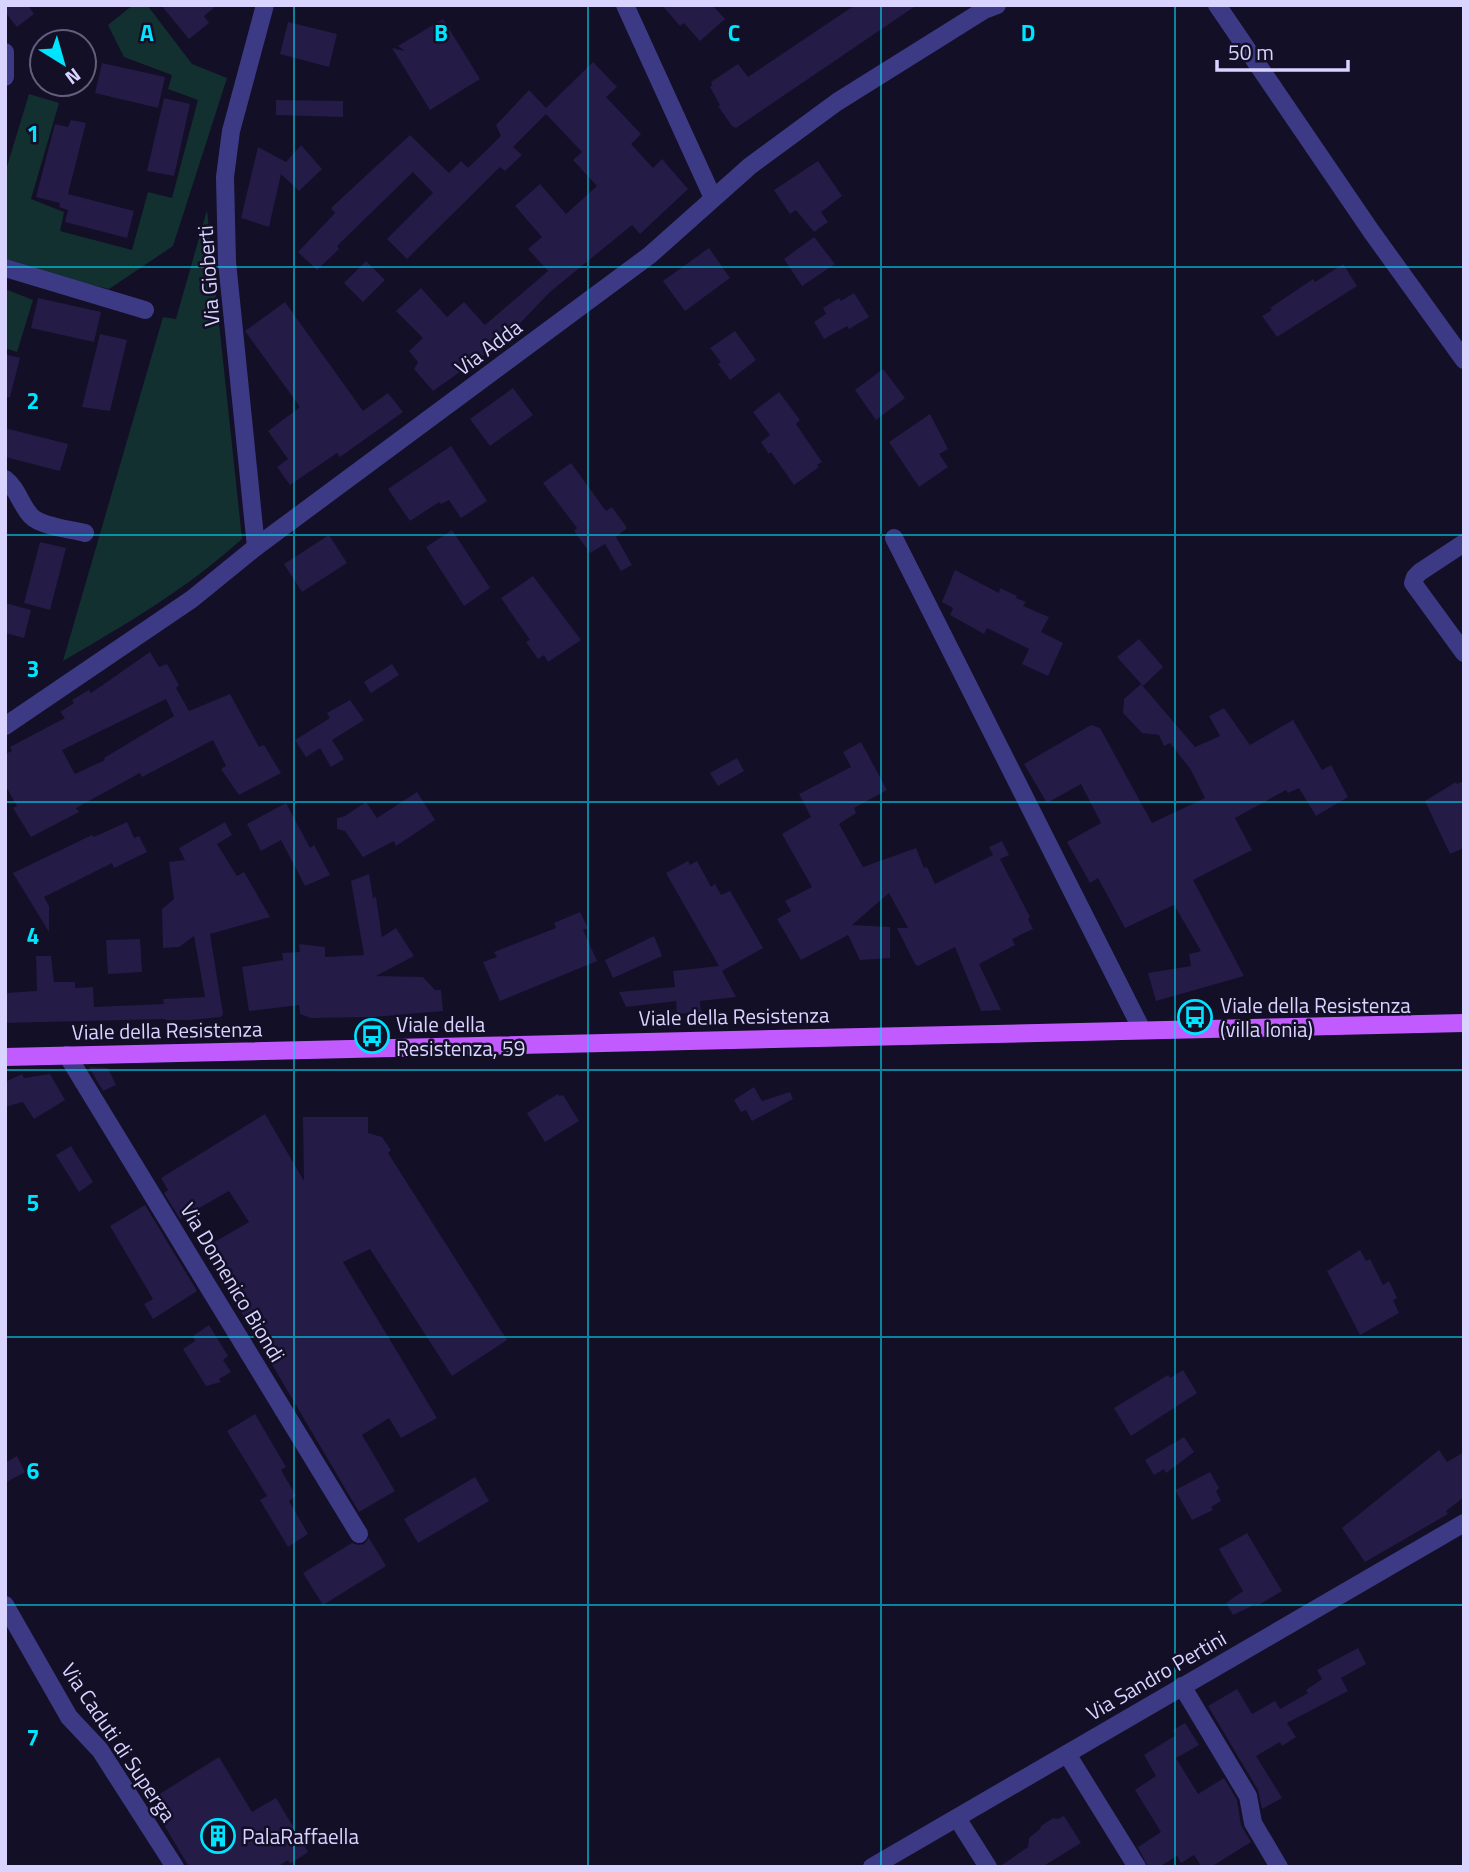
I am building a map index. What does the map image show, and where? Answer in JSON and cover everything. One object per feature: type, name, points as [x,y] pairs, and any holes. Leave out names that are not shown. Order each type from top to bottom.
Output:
[{"type":"main road","name":"Viale della Resistenza","points":[[5,1057],[1464,1023]]},
{"type":"street","name":"Via Gioberti","points":[[256,547],[227,262],[225,177],[231,131],[265,5]]},
{"type":"street","points":[[625,5],[713,198]]},
{"type":"street","points":[[1217,5],[1371,231],[1464,360]]},
{"type":"street","name":"Via Adda","points":[[5,726],[192,599],[256,547],[650,255],[750,166],[838,102],[987,7]]},
{"type":"street","points":[[5,52],[5,77]]},
{"type":"street","points":[[5,268],[145,310]]},
{"type":"street","points":[[5,479],[13,485],[31,515],[38,520],[85,533]]},
{"type":"street","points":[[894,538],[1142,1030]]},
{"type":"street","points":[[1464,543],[1420,572],[1413,583],[1464,653]]},
{"type":"street","name":"Via Domenico Biondi","points":[[67,1055],[359,1534]]},
{"type":"street","name":"Via Sandro Pertini","points":[[872,1867],[1464,1522]]},
{"type":"street","name":"Via Caduti di Superga","points":[[5,1605],[69,1717],[100,1750],[175,1867]]},
{"type":"street","points":[[1182,1686],[1248,1796],[1253,1822],[1279,1867]]},
{"type":"street","points":[[1067,1754],[1137,1867]]},
{"type":"street","points":[[957,1818],[989,1867]]},
{"type":"green space","points":[[133,5],[147,5],[192,64],[227,78],[173,246],[109,289],[26,269],[5,259],[5,173],[28,97],[59,103],[31,199],[64,212],[60,231],[132,250],[148,192],[172,198],[198,100],[168,89],[172,75],[124,57],[108,25]]},
{"type":"green space","points":[[207,210],[242,539],[177,590],[63,661],[163,317],[176,319]]},
{"type":"green space","points":[[5,289],[33,300],[17,352],[5,348]]},
{"type":"building","points":[[5,5],[28,5],[34,14],[17,27],[5,12]]},
{"type":"building","points":[[161,5],[217,5],[204,16],[209,23],[189,39]]},
{"type":"building","points":[[662,5],[712,5],[725,19],[700,41],[684,23],[680,26]]},
{"type":"building","points":[[855,5],[917,5],[736,128],[732,126],[718,106],[720,105],[710,87],[711,82],[738,64],[748,77]]},
{"type":"building","points":[[443,19],[480,79],[430,110],[392,48],[405,51],[398,46]]},
{"type":"building","points":[[288,22],[337,34],[329,67],[280,54]]},
{"type":"building","points":[[593,62],[617,87],[606,97],[641,134],[631,144],[653,168],[662,159],[688,189],[640,234],[632,225],[550,292],[501,343],[433,391],[414,369],[418,362],[409,351],[423,338],[396,311],[421,288],[447,317],[464,302],[485,325],[548,271],[528,249],[542,237],[515,206],[540,184],[566,214],[597,186],[573,160],[582,152],[546,114],[513,147],[522,155],[505,171],[500,167],[407,259],[387,239],[433,193],[413,172],[337,246],[339,249],[317,270],[298,252],[335,213],[331,208],[410,135],[449,173],[461,161],[468,168],[501,136],[496,125],[529,90],[546,108]]},
{"type":"building","points":[[102,63],[165,77],[158,108],[98,94]]},
{"type":"building","points":[[164,98],[190,104],[174,176],[147,171]]},
{"type":"building","points":[[276,100],[343,101],[343,117],[276,115]]},
{"type":"building","points":[[71,120],[86,123],[68,194],[134,211],[127,238],[65,222],[68,210],[59,207],[60,203],[36,197],[55,124],[68,127]]},
{"type":"building","points":[[301,145],[322,169],[299,191],[281,174],[269,227],[241,218],[258,147],[286,162]]},
{"type":"building","points":[[818,161],[842,196],[821,212],[828,222],[814,232],[796,210],[790,214],[774,190]]},
{"type":"building","points":[[814,237],[835,264],[802,286],[784,259]]},
{"type":"building","points":[[709,248],[730,278],[685,311],[663,281]]},
{"type":"building","points":[[366,261],[385,280],[363,302],[344,283]]},
{"type":"building","points":[[1343,264],[1357,286],[1277,337],[1262,316],[1313,279],[1315,282]]},
{"type":"building","points":[[854,293],[869,317],[824,339],[814,322],[826,314],[823,308]]},
{"type":"building","points":[[38,298],[101,312],[94,342],[31,328]]},
{"type":"building","points":[[285,302],[363,411],[388,393],[403,412],[340,457],[337,453],[290,485],[277,467],[288,459],[268,431],[300,407],[245,331]]},
{"type":"building","points":[[735,331],[756,360],[730,380],[710,348]]},
{"type":"building","points":[[100,334],[127,340],[110,411],[82,407]]},
{"type":"building","points":[[5,354],[20,358],[10,397],[5,397]]},
{"type":"building","points":[[883,369],[905,398],[876,420],[855,390]]},
{"type":"building","points":[[513,388],[533,415],[490,446],[470,419]]},
{"type":"building","points":[[779,392],[800,420],[796,424],[822,462],[794,485],[761,442],[770,435],[753,412]]},
{"type":"building","points":[[930,414],[948,449],[939,454],[948,467],[919,487],[889,442]]},
{"type":"building","points":[[5,428],[68,444],[60,471],[5,457]]},
{"type":"building","points":[[451,446],[487,501],[461,518],[449,500],[441,504],[439,502],[410,521],[388,489]]},
{"type":"building","points":[[571,463],[606,511],[612,507],[627,528],[616,537],[632,565],[621,571],[605,544],[590,553],[574,531],[577,528],[543,483]]},
{"type":"building","points":[[452,530],[490,588],[464,606],[426,547]]},
{"type":"building","points":[[329,535],[347,563],[302,592],[284,564]]},
{"type":"building","points":[[40,542],[66,548],[50,610],[24,603]]},
{"type":"building","points":[[955,570],[999,593],[1000,588],[1017,596],[1016,598],[1026,602],[1023,606],[1049,617],[1041,632],[1063,643],[1048,676],[1022,664],[1029,649],[987,628],[984,634],[950,615],[953,608],[942,602]]},
{"type":"building","points":[[533,576],[581,640],[548,662],[544,655],[538,659],[526,642],[530,640],[501,598]]},
{"type":"building","points":[[5,603],[31,610],[24,638],[5,633]]},
{"type":"building","points":[[1139,639],[1163,667],[1143,686],[1117,657]]},
{"type":"building","points":[[150,652],[159,667],[167,664],[189,711],[230,694],[259,747],[264,745],[281,773],[239,795],[221,769],[226,766],[213,740],[142,777],[140,773],[76,808],[79,812],[31,837],[13,808],[17,806],[5,785],[5,754],[12,751],[10,747],[65,718],[60,712],[74,703],[72,700],[89,690],[91,693]],"holes":[[[166,699],[174,716],[104,758],[105,760],[75,774],[62,750]]]},
{"type":"building","points":[[392,664],[399,675],[371,693],[364,682]]},
{"type":"building","points":[[1141,684],[1195,747],[1220,736],[1209,716],[1224,708],[1250,745],[1293,720],[1322,770],[1331,765],[1348,797],[1316,816],[1299,788],[1288,793],[1286,790],[1235,818],[1252,850],[1193,880],[1244,976],[1156,1001],[1148,973],[1191,966],[1189,954],[1201,951],[1174,905],[1125,928],[1098,878],[1090,883],[1067,842],[1101,823],[1081,784],[1047,803],[1024,764],[1091,725],[1100,728],[1152,823],[1205,798],[1191,770],[1170,743],[1164,746],[1159,735],[1142,733],[1123,713],[1124,699]]},
{"type":"building","points":[[350,700],[364,720],[332,740],[344,759],[331,767],[320,748],[306,757],[295,740],[330,718],[327,713]]},
{"type":"building","points":[[861,742],[887,790],[854,808],[856,813],[839,824],[863,867],[916,848],[924,868],[927,867],[935,884],[993,855],[989,847],[1002,841],[1009,855],[1000,859],[1030,917],[1028,919],[1033,929],[1012,939],[1015,945],[979,964],[1001,1010],[981,1011],[955,947],[918,966],[915,964],[897,928],[908,928],[889,893],[852,925],[890,927],[890,958],[860,960],[848,935],[801,960],[777,919],[791,911],[785,901],[812,887],[782,834],[811,817],[799,794],[851,767],[843,752]]},
{"type":"building","points":[[737,758],[744,771],[718,786],[710,773]]},
{"type":"building","points":[[1464,781],[1464,848],[1450,854],[1425,801],[1456,782],[1457,784]]},
{"type":"building","points":[[417,792],[435,820],[396,846],[394,841],[363,857],[345,831],[337,829],[337,818],[345,816],[366,802],[377,818]]},
{"type":"building","points":[[286,803],[310,848],[314,845],[330,875],[305,886],[281,840],[261,851],[247,824]]},
{"type":"building","points":[[127,822],[134,838],[139,836],[147,852],[114,868],[112,863],[44,897],[49,906],[49,932],[13,873],[92,835],[94,837]]},
{"type":"building","points":[[225,822],[232,835],[217,844],[237,876],[244,872],[270,917],[210,934],[223,1014],[221,1017],[190,1020],[5,1023],[5,993],[37,991],[36,956],[51,956],[54,982],[75,982],[75,988],[93,987],[94,1007],[164,1004],[163,999],[205,997],[194,936],[179,947],[163,948],[162,909],[174,899],[169,862],[185,860],[179,848]]},
{"type":"building","points":[[688,861],[690,865],[697,861],[711,887],[715,884],[721,895],[730,891],[763,948],[722,971],[736,997],[700,1001],[701,1012],[677,1014],[676,1001],[626,1007],[619,992],[675,987],[673,971],[719,966],[666,873]]},
{"type":"building","points":[[369,874],[373,898],[376,897],[382,937],[396,928],[414,956],[376,976],[423,977],[435,990],[441,990],[443,1011],[373,1017],[311,1018],[300,1014],[299,1005],[249,1011],[242,967],[283,960],[282,953],[300,952],[299,944],[325,947],[325,957],[364,955],[351,881]]},
{"type":"building","points":[[580,912],[588,928],[583,930],[597,961],[500,1001],[483,962],[497,957],[494,952],[556,928],[554,923]]},
{"type":"building","points":[[654,936],[662,956],[613,978],[605,960]]},
{"type":"building","points":[[140,939],[142,972],[108,974],[106,940]]},
{"type":"building","points":[[89,1067],[108,1068],[116,1085],[103,1091]]},
{"type":"building","points":[[22,1074],[24,1078],[50,1074],[65,1100],[34,1119],[23,1102],[5,1107],[5,1082]]},
{"type":"building","points":[[754,1087],[762,1101],[790,1092],[793,1099],[752,1121],[746,1110],[741,1112],[734,1100]]},
{"type":"building","points":[[558,1094],[563,1095],[579,1121],[545,1142],[527,1113]]},
{"type":"building","points":[[265,1114],[304,1181],[303,1117],[368,1117],[368,1133],[382,1137],[391,1150],[388,1153],[507,1340],[452,1376],[370,1249],[343,1262],[437,1418],[401,1438],[389,1418],[362,1435],[395,1491],[359,1512],[218,1273],[226,1268],[211,1244],[249,1222],[229,1191],[180,1219],[164,1193],[168,1190],[161,1178]]},
{"type":"building","points":[[71,1146],[93,1182],[79,1192],[56,1155]]},
{"type":"building","points":[[145,1205],[197,1291],[153,1319],[144,1304],[153,1299],[110,1226]]},
{"type":"building","points":[[1360,1250],[1366,1261],[1370,1259],[1383,1285],[1389,1281],[1397,1298],[1393,1300],[1399,1313],[1360,1335],[1327,1271]]},
{"type":"building","points":[[209,1325],[228,1356],[223,1360],[231,1372],[219,1379],[221,1382],[206,1386],[183,1349],[195,1341],[193,1336]]},
{"type":"building","points":[[1183,1370],[1197,1393],[1131,1436],[1114,1408],[1168,1375],[1170,1378]]},
{"type":"building","points":[[255,1414],[286,1467],[281,1470],[296,1496],[289,1501],[308,1534],[288,1547],[260,1500],[267,1496],[227,1431]]},
{"type":"building","points":[[1184,1437],[1194,1452],[1166,1473],[1164,1469],[1154,1475],[1145,1460]]},
{"type":"building","points":[[1439,1450],[1447,1462],[1464,1452],[1464,1497],[1446,1511],[1448,1514],[1365,1562],[1342,1528]]},
{"type":"building","points":[[17,1456],[25,1472],[5,1483],[5,1463]]},
{"type":"building","points":[[1210,1472],[1219,1488],[1216,1491],[1221,1501],[1211,1507],[1213,1510],[1192,1520],[1175,1490]]},
{"type":"building","points":[[475,1477],[489,1501],[418,1543],[404,1519]]},
{"type":"building","points":[[1247,1533],[1282,1591],[1257,1606],[1256,1604],[1233,1615],[1226,1603],[1243,1591],[1219,1549]]},
{"type":"building","points":[[369,1538],[386,1566],[323,1605],[303,1573],[352,1543],[364,1544]]},
{"type":"building","points":[[1358,1648],[1366,1664],[1341,1678],[1348,1691],[1287,1723],[1296,1737],[1282,1746],[1280,1742],[1256,1756],[1282,1798],[1262,1809],[1258,1790],[1208,1706],[1237,1689],[1252,1714],[1275,1701],[1280,1709],[1308,1693],[1306,1690],[1322,1679],[1317,1670]]},
{"type":"building","points":[[1185,1723],[1199,1745],[1176,1758],[1198,1794],[1224,1778],[1237,1800],[1241,1825],[1251,1842],[1211,1867],[1202,1867],[1194,1855],[1181,1863],[1177,1856],[1159,1867],[1148,1867],[1138,1847],[1161,1832],[1135,1790],[1156,1776],[1144,1755],[1176,1735],[1173,1730]]},
{"type":"building","name":"PalaRaffaella","points":[[219,1757],[252,1812],[276,1798],[308,1852],[290,1864],[288,1860],[277,1867],[189,1867],[154,1808],[162,1802],[158,1795]]},
{"type":"building","points":[[1064,1816],[1081,1843],[1042,1867],[999,1867],[1028,1847],[1029,1838],[1041,1826],[1053,1818]]},
{"type":"place","name":"Viale della Resistenza (villa Ionia)","points":[[1195,1017]]},
{"type":"place","name":"Viale della Resistenza, 59","points":[[372,1036]]},
{"type":"place","name":"PalaRaffaella","points":[[218,1836]]}]
